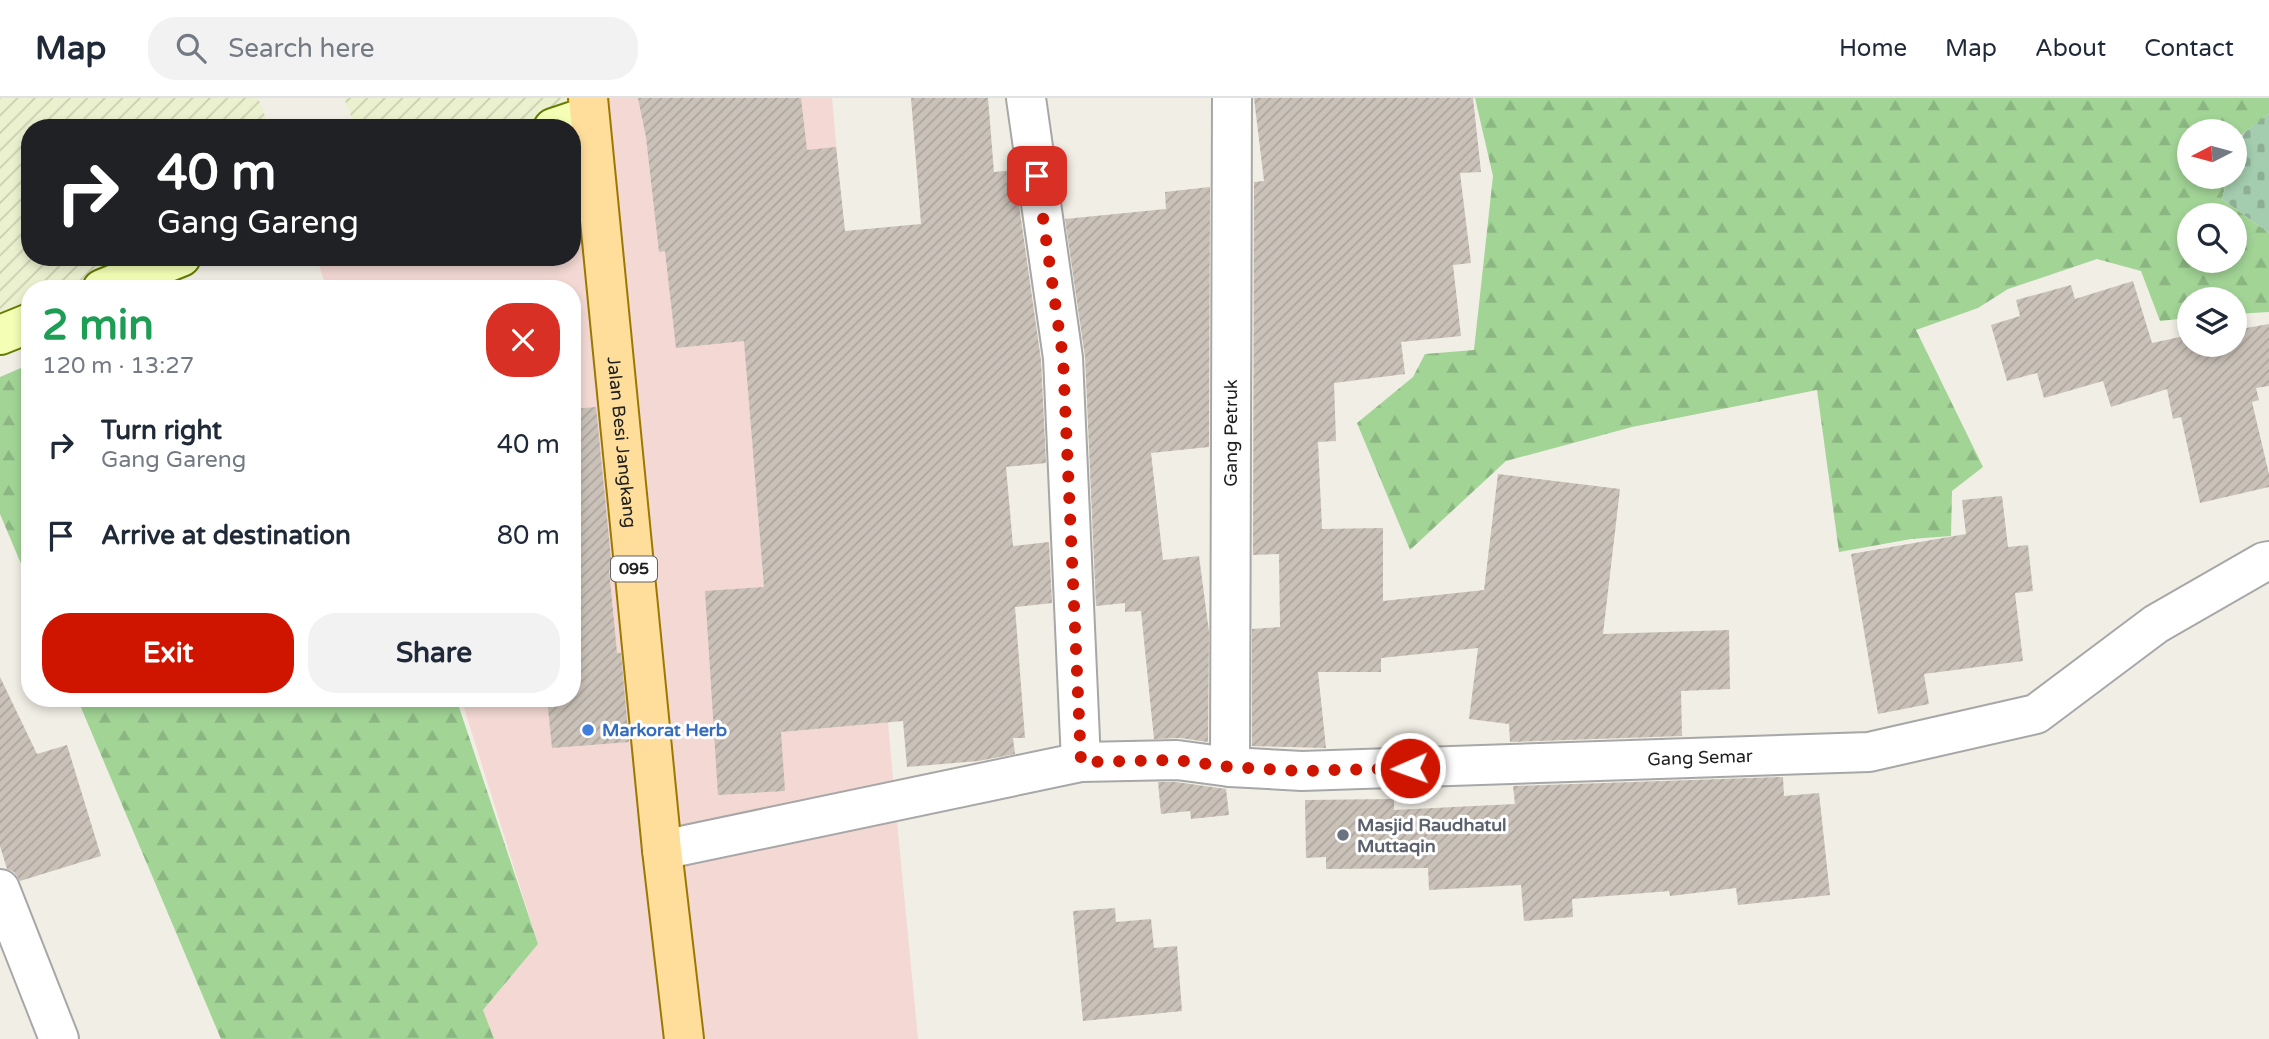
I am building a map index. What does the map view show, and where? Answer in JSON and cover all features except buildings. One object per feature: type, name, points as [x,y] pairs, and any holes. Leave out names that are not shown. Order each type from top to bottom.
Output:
[{"type":"main road","name":"Jalan Besi Jangkang","points":[[588,107],[662,850],[684,1039]]},
{"type":"street","points":[[1026,98],[1063,358],[1081,762]]},
{"type":"street","name":"Gang Petruk","points":[[1230,767],[1232,98]]},
{"type":"street","points":[[569,119],[588,107]]},
{"type":"street","points":[[124,280],[159,266]]},
{"type":"street","points":[[0,335],[21,327]]},
{"type":"street","name":"Gang Semar","points":[[662,850],[1081,762],[1177,760],[1230,767],[1302,771],[1869,752],[2036,714],[2155,624],[2269,561]]},
{"type":"street","points":[[0,889],[59,1039]]},
{"type":"shaded area","points":[[588,98],[832,98],[918,1039],[494,1039],[483,1010],[538,944],[464,707],[581,707],[581,280],[324,280],[319,266],[581,266],[581,119],[577,119]]},
{"type":"green space","points":[[0,98],[258,98],[266,119],[21,119],[21,266],[145,266],[107,280],[21,280],[21,311],[0,318]]},
{"type":"green space","points":[[344,98],[583,98],[562,119],[352,119]]},
{"type":"green space","points":[[1475,98],[2269,98],[2269,114],[2247,131],[2247,119],[2177,119],[2177,189],[2225,189],[2222,199],[2228,203],[2177,203],[2177,273],[2247,273],[2247,217],[2269,233],[2269,312],[2247,313],[2247,287],[2177,287],[2177,319],[2160,321],[2141,271],[2097,259],[2008,289],[1978,308],[1916,330],[1983,467],[1952,491],[1951,536],[1911,539],[1839,552],[1817,390],[1632,427],[1506,461],[1410,550],[1357,423],[1413,377],[1425,354],[1474,350],[1493,176]]},
{"type":"green space","points":[[2269,114],[2269,233],[2247,217],[2247,203],[2228,203],[2222,199],[2225,189],[2247,189],[2247,130]]},
{"type":"green space","points":[[21,368],[21,564],[0,514],[0,377]]},
{"type":"green space","points":[[81,707],[459,707],[538,944],[483,1010],[494,1039],[221,1039]]},
{"type":"place","name":"Markorat Herb","points":[[588,730]]},
{"type":"place","name":"Masjid Raudhatul Muttaqin","points":[[1343,835]]},
{"type":"route","points":[[1037,176],[1063,358],[1081,762],[1177,760],[1230,767],[1302,771],[1410,768]]}]
